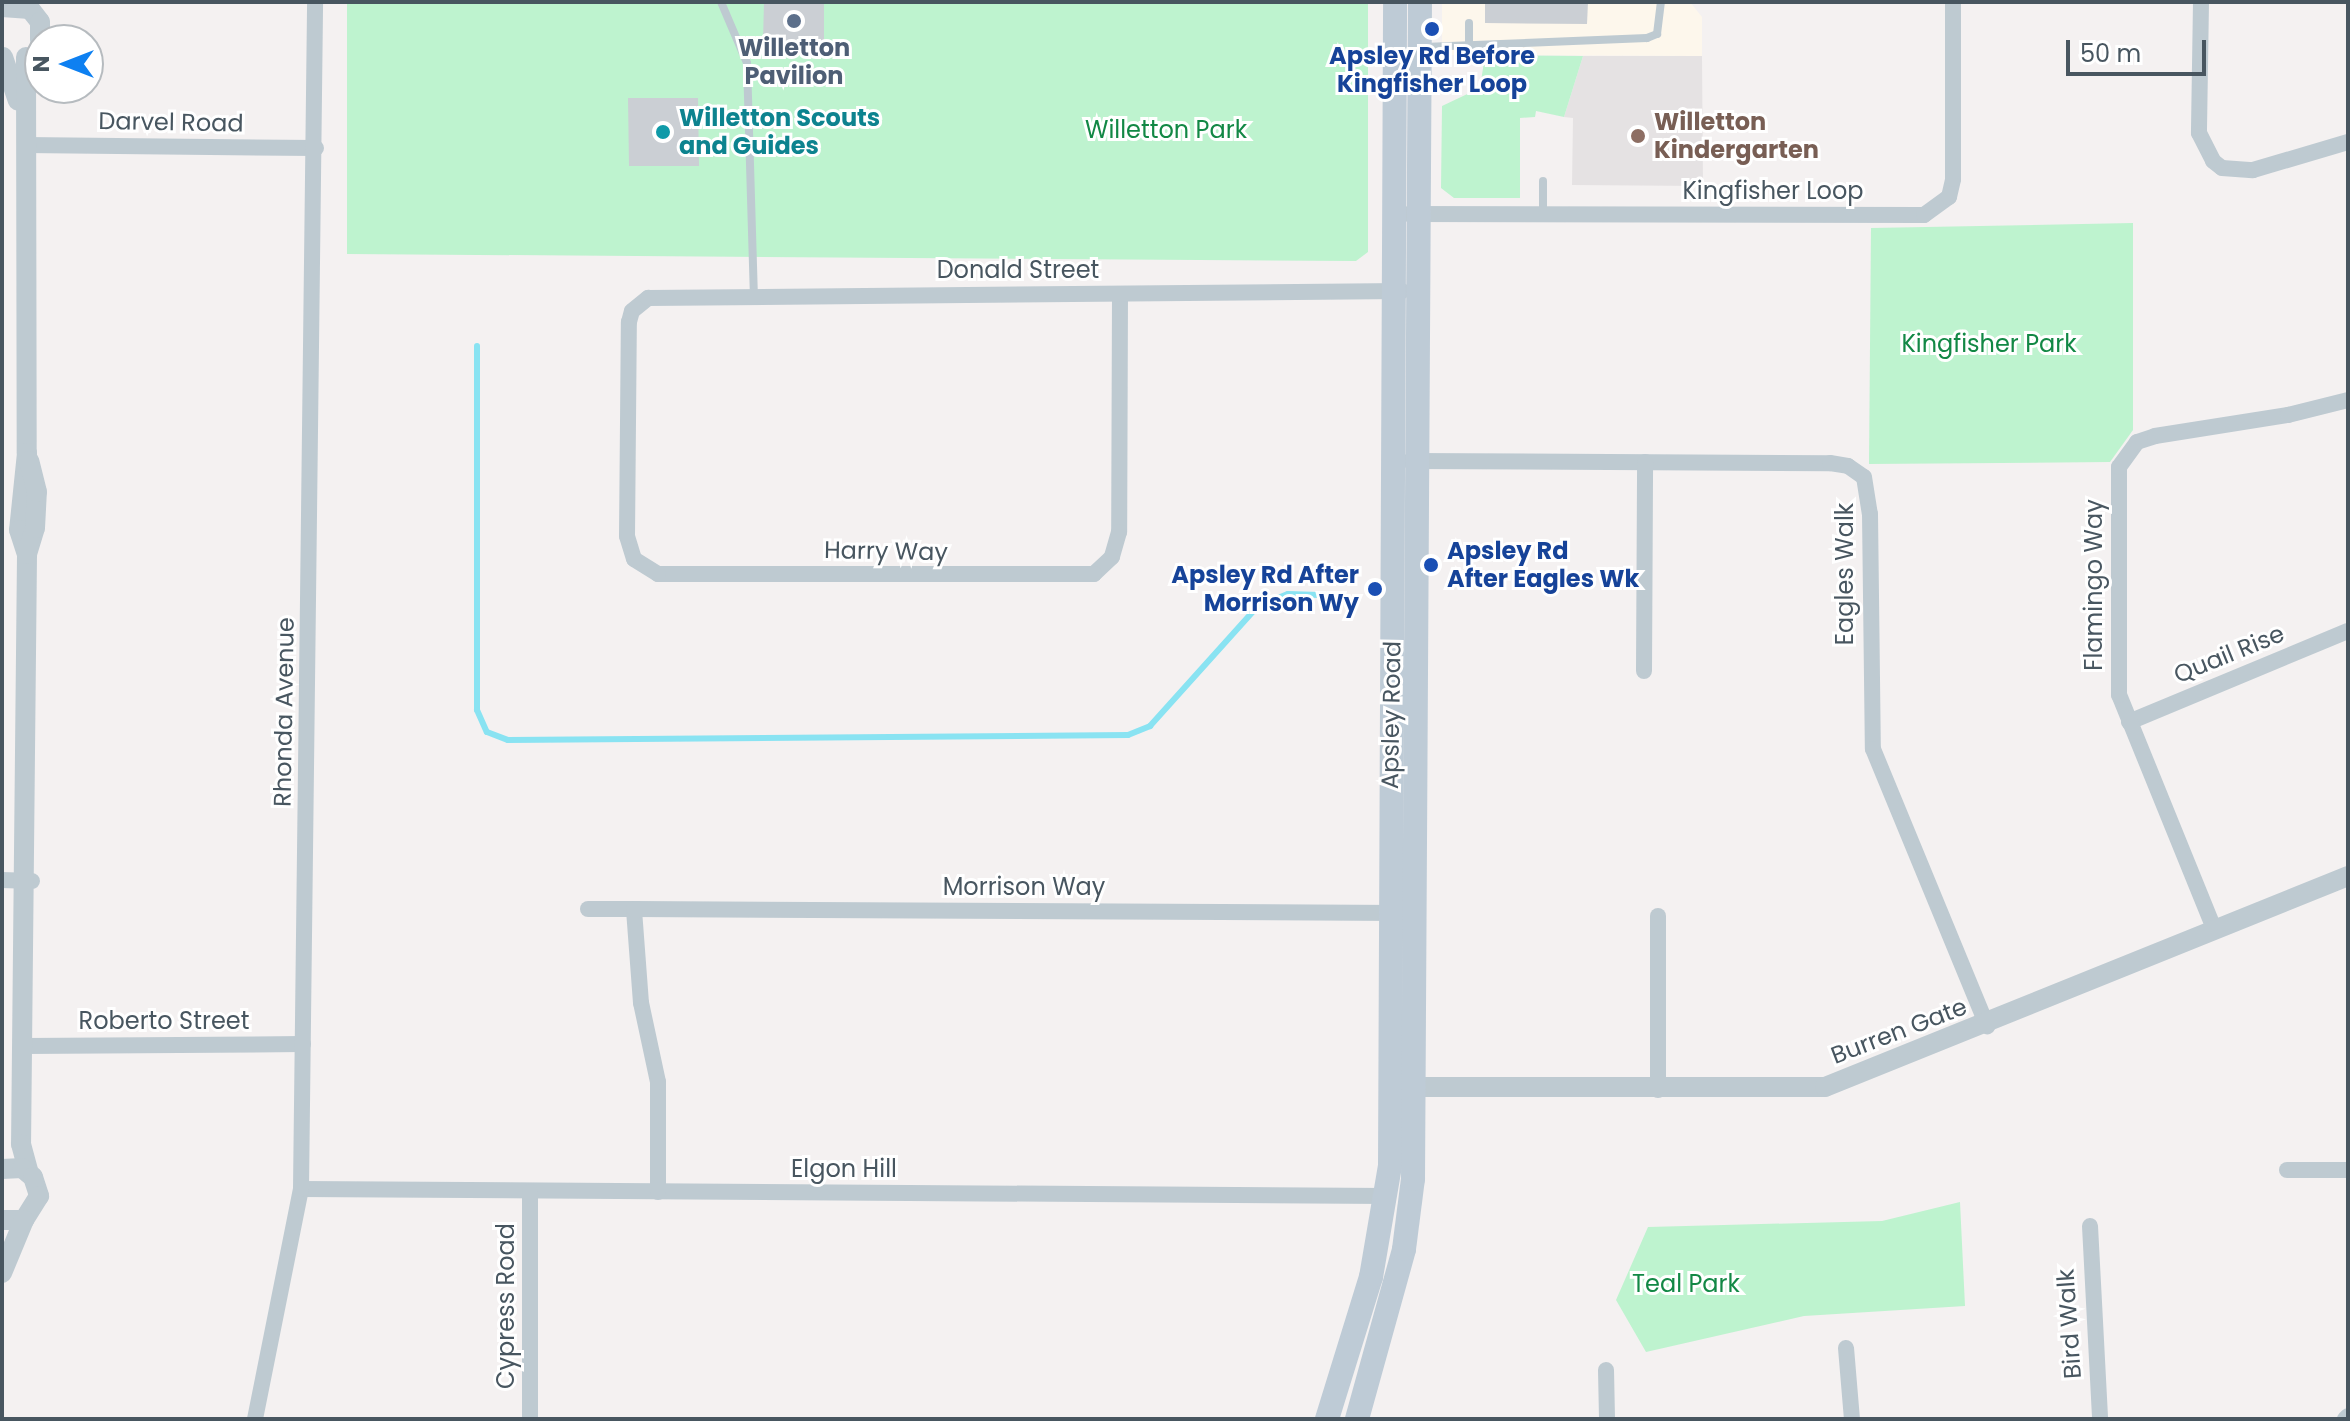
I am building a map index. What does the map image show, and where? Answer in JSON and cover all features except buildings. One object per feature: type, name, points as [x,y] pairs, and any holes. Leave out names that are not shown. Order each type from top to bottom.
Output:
[{"type":"main road","name":"Apsley Road","points":[[1395,2],[1393,291],[1406,461]]},
{"type":"main road","name":"Apsley Road","points":[[1357,1419],[1410,1214],[1402,1088],[1402,913],[1406,461],[1419,290],[1420,2]]},
{"type":"main road","name":"Apsley Road","points":[[1327,1419],[1371,1277],[1387,1196],[1402,1088]]},
{"type":"street","name":"Rhonda Avenue","points":[[255,1419],[301,1189],[316,148],[315,2]]},
{"type":"street","name":"Kingfisher Loop","points":[[1394,214],[1910,216],[1938,209],[1949,197],[1953,179],[1953,2]]},
{"type":"street","points":[[2201,2],[2199,133],[2213,161],[2222,168],[2253,170],[2348,142]]},
{"type":"street","points":[[2,4],[34,8]]},
{"type":"street","points":[[24,50],[2,57],[24,120]]},
{"type":"street","points":[[4,1263],[39,1196],[14,1170],[21,1144],[27,956],[19,881],[27,812],[27,555],[35,528],[37,492],[27,453],[24,120],[27,104]]},
{"type":"street","name":"Darvel Road","points":[[25,145],[316,148]]},
{"type":"street","name":"Donald Street","points":[[629,322],[639,304],[659,294],[1120,294],[1419,290]]},
{"type":"street","name":"Harry Way","points":[[629,322],[627,536],[638,566],[658,574],[1067,577],[1094,574],[1112,557],[1119,532],[1120,294]]},
{"type":"street","name":"Flamingo Way","points":[[2215,931],[2129,722],[2116,671],[2123,455],[2155,436],[2348,400]]},
{"type":"street","name":"Eagles Walk","points":[[1406,461],[1830,463],[1864,477],[1870,514],[1873,749],[1987,1026]]},
{"type":"street","points":[[1644,671],[1645,462]]},
{"type":"street","name":"Quail Rise","points":[[2129,722],[2348,631]]},
{"type":"street","name":"Burren Gate","points":[[1402,1088],[1658,1090],[1825,1087],[1987,1026],[2348,876]]},
{"type":"street","name":"Morrison Way","points":[[588,909],[1402,913]]},
{"type":"street","points":[[634,909],[641,1003],[658,1082],[658,1192]]},
{"type":"street","points":[[1658,916],[1658,1090]]},
{"type":"street","name":"Roberto Street","points":[[25,1046],[303,1044]]},
{"type":"street","points":[[2287,1170],[2348,1170]]},
{"type":"street","name":"Elgon Hill","points":[[301,1189],[1387,1196]]},
{"type":"street","name":"Cypress Road","points":[[530,1192],[530,1419]]},
{"type":"street","points":[[2,1220],[24,1220]]},
{"type":"street","name":"Bird Walk","points":[[2090,1226],[2100,1419]]},
{"type":"street","points":[[2,1229],[4,1263]]},
{"type":"street","points":[[1846,1348],[1852,1419]]},
{"type":"street","points":[[1606,1370],[1607,1419]]},
{"type":"lane","points":[[721,2],[747,63],[754,294]]},
{"type":"lane","points":[[1420,47],[1647,38],[1657,34],[1661,2]]},
{"type":"lane","points":[[1469,23],[1469,45]]},
{"type":"lane","points":[[1543,181],[1543,214]]},
{"type":"shaded area","points":[[1442,2],[1690,2],[1702,17],[1702,56],[1442,55]]},
{"type":"shaded area","name":"Willetton Kindergarten","points":[[1583,56],[1702,56],[1703,186],[1572,185],[1573,118],[1564,117]]},
{"type":"green space","name":"Willetton Park","points":[[347,2],[1368,2],[1368,252],[1356,261],[347,254]]},
{"type":"green space","points":[[1485,55],[1583,56],[1564,117],[1536,111],[1535,117],[1520,118],[1520,198],[1454,198],[1441,188],[1442,106],[1480,88]]},
{"type":"green space","name":"Kingfisher Park","points":[[2133,223],[2133,430],[2110,462],[1869,464],[1871,228]]},
{"type":"green space","name":"Teal Park","points":[[1960,1202],[1965,1306],[1804,1316],[1646,1352],[1616,1300],[1648,1227],[1882,1221]]},
{"type":"waterway","points":[[477,346],[477,710],[487,732],[508,740],[1128,735],[1150,726],[1258,606],[1288,594],[1319,595]]},
{"type":"place","name":"Willetton Pavilion","points":[[794,21]]},
{"type":"place","name":"Apsley Rd Before Kingfisher Loop","points":[[1432,29]]},
{"type":"place","name":"Willetton Scouts and Guides","points":[[663,132]]},
{"type":"place","name":"Willetton Kindergarten","points":[[1638,136]]},
{"type":"place","name":"Apsley Rd After Eagles Wk","points":[[1431,565]]},
{"type":"place","name":"Apsley Rd After Morrison Wy","points":[[1375,589]]}]
